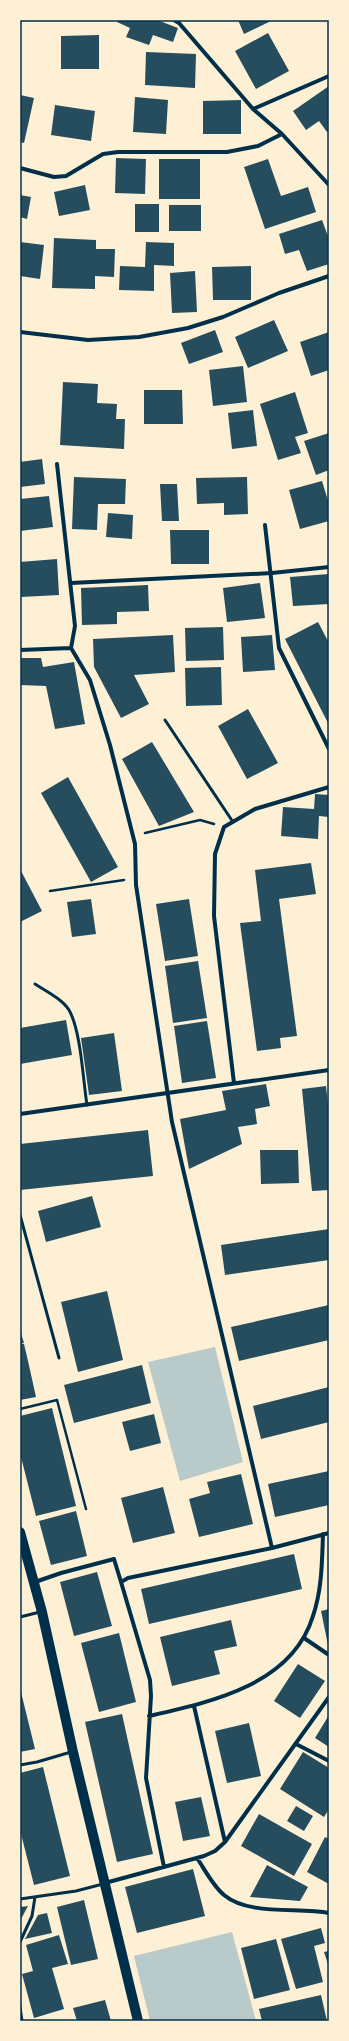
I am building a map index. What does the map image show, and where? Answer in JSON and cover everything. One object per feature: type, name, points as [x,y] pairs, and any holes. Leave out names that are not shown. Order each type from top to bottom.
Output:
[{"type":"main road","points":[[20,1532],[42,1612],[73,1752],[138,2021]]},
{"type":"street","points":[[174,20],[179,23],[253,109],[282,134],[329,185]]},
{"type":"street","points":[[253,109],[329,76]]},
{"type":"street","points":[[20,168],[54,177],[66,176],[103,154],[118,152],[227,152],[258,146],[282,134]]},
{"type":"street","points":[[20,332],[88,340],[139,337],[188,328],[222,317],[279,293],[329,276]]},
{"type":"street","points":[[57,464],[75,626],[71,648],[90,680],[110,745],[135,844],[136,878],[166,1094],[190,1206],[272,1548]]},
{"type":"street","points":[[265,525],[280,648],[329,749]]},
{"type":"street","points":[[71,583],[272,573],[329,567]]},
{"type":"street","points":[[20,650],[71,648]]},
{"type":"street","points":[[234,1083],[214,916],[215,854],[224,827],[255,809],[329,787]]},
{"type":"street","points":[[20,1114],[329,1070]]},
{"type":"street","points":[[121,1582],[128,1578],[272,1548],[329,1533]]},
{"type":"street","points":[[149,1716],[194,1706],[226,1696],[251,1684],[270,1672],[292,1654],[304,1638],[313,1617],[319,1595],[323,1534]]},
{"type":"street","points":[[34,1583],[61,1572],[114,1559],[149,1672],[151,1696],[146,1765],[146,1788],[164,1867]]},
{"type":"street","points":[[304,1638],[329,1655]]},
{"type":"street","points":[[105,1883],[197,1858],[215,1851],[225,1842],[329,1697]]},
{"type":"street","points":[[194,1706],[225,1842]]},
{"type":"street","points":[[296,1744],[329,1761]]},
{"type":"street","points":[[197,1858],[218,1888],[233,1901],[245,1906],[259,1908],[329,1913]]},
{"type":"lane","points":[[164,720],[233,822]]},
{"type":"lane","points":[[35,984],[54,996],[68,1010],[76,1027],[87,1105]]},
{"type":"lane","points":[[20,1215],[59,1358]]},
{"type":"lane","points":[[20,1618],[42,1612]]},
{"type":"lane","points":[[20,1765],[73,1752]]},
{"type":"lane","points":[[20,1899],[76,1891],[105,1883]]},
{"type":"lane","points":[[20,1942],[33,1912],[35,1897]]},
{"type":"lane","points":[[20,2007],[22,2021]]},
{"type":"path","points":[[133,836],[200,820],[224,827]]},
{"type":"path","points":[[50,891],[136,878]]},
{"type":"path","points":[[20,1409],[57,1400],[86,1509]]},
{"type":"shaded area","points":[[215,1347],[243,1462],[180,1481],[148,1362]]},
{"type":"shaded area","points":[[232,1932],[256,2021],[150,2021],[134,1956]]},
{"type":"building","points":[[118,20],[157,20],[178,28],[173,42],[153,35],[149,45],[126,37],[130,28],[117,22]]},
{"type":"building","points":[[238,20],[273,20],[244,34]]},
{"type":"building","points":[[268,33],[289,71],[256,89],[235,51]]},
{"type":"building","points":[[99,35],[99,69],[61,69],[61,36]]},
{"type":"building","points":[[146,52],[196,54],[195,88],[145,85]]},
{"type":"building","points":[[329,86],[329,130],[327,132],[319,121],[306,130],[293,111]]},
{"type":"building","points":[[20,95],[34,98],[24,143],[20,142]]},
{"type":"building","points":[[135,97],[168,100],[166,134],[133,132]]},
{"type":"building","points":[[241,100],[241,134],[203,134],[203,101]]},
{"type":"building","points":[[55,105],[95,111],[91,141],[51,135]]},
{"type":"building","points":[[116,158],[146,159],[145,194],[115,193]]},
{"type":"building","points":[[159,159],[200,159],[200,199],[159,199]]},
{"type":"building","points":[[268,159],[281,196],[308,187],[316,212],[265,229],[244,167]]},
{"type":"building","points":[[85,185],[90,210],[59,216],[54,192]]},
{"type":"building","points":[[20,195],[31,197],[27,219],[20,217]]},
{"type":"building","points":[[135,204],[159,204],[159,232],[135,232]]},
{"type":"building","points":[[169,205],[201,205],[201,231],[169,231]]},
{"type":"building","points":[[322,220],[329,239],[329,264],[307,271],[299,250],[285,254],[279,234]]},
{"type":"building","points":[[54,238],[96,240],[96,249],[115,249],[114,277],[95,276],[95,289],[52,288]]},
{"type":"building","points":[[20,242],[44,245],[40,279],[20,276]]},
{"type":"building","points":[[146,242],[174,243],[174,266],[154,265],[154,291],[119,290],[120,266],[145,267]]},
{"type":"building","points":[[251,266],[251,300],[213,300],[212,267]]},
{"type":"building","points":[[195,271],[197,312],[172,313],[170,273]]},
{"type":"building","points":[[274,320],[288,351],[248,368],[235,337]]},
{"type":"building","points":[[215,330],[223,352],[189,364],[181,343]]},
{"type":"building","points":[[329,332],[329,370],[311,376],[300,342]]},
{"type":"building","points":[[243,366],[247,402],[213,406],[209,370]]},
{"type":"building","points":[[63,382],[98,384],[97,403],[117,404],[116,419],[125,419],[124,449],[60,445]]},
{"type":"building","points":[[144,390],[182,390],[183,424],[144,424]]},
{"type":"building","points":[[295,392],[308,433],[295,437],[301,453],[278,460],[260,404]]},
{"type":"building","points":[[253,410],[257,446],[232,449],[228,413]]},
{"type":"building","points":[[329,433],[329,470],[316,475],[304,441]]},
{"type":"building","points":[[42,459],[45,484],[20,487],[20,462]]},
{"type":"building","points":[[74,477],[126,479],[125,504],[98,504],[97,530],[72,529]]},
{"type":"building","points":[[247,477],[248,514],[224,515],[224,503],[197,504],[196,478]]},
{"type":"building","points":[[322,481],[329,504],[329,521],[300,529],[289,490]]},
{"type":"building","points":[[160,484],[177,484],[179,521],[162,521]]},
{"type":"building","points":[[49,496],[53,527],[20,531],[20,499]]},
{"type":"building","points":[[108,513],[133,515],[132,539],[106,537]]},
{"type":"building","points":[[170,530],[209,530],[209,564],[171,564]]},
{"type":"building","points":[[57,559],[59,595],[21,597],[20,562]]},
{"type":"building","points":[[329,574],[329,604],[293,606],[290,577]]},
{"type":"building","points":[[260,583],[265,618],[227,622],[223,588]]},
{"type":"building","points":[[148,585],[149,611],[117,612],[117,624],[82,625],[81,588]]},
{"type":"building","points":[[318,622],[329,643],[329,725],[285,639]]},
{"type":"building","points":[[223,627],[224,660],[186,661],[185,628]]},
{"type":"building","points":[[173,635],[175,672],[134,675],[149,704],[121,718],[94,667],[93,639]]},
{"type":"building","points":[[272,635],[275,670],[243,672],[241,637]]},
{"type":"building","points":[[20,658],[41,658],[43,667],[74,662],[85,724],[55,729],[46,686],[20,685]]},
{"type":"building","points":[[221,667],[222,705],[186,706],[185,668]]},
{"type":"building","points":[[248,709],[278,763],[247,779],[218,726]]},
{"type":"building","points":[[152,742],[194,812],[159,826],[122,759]]},
{"type":"building","points":[[68,777],[118,867],[91,882],[41,793]]},
{"type":"building","points":[[315,794],[329,795],[329,817],[319,816],[318,839],[281,836],[283,807],[314,809]]},
{"type":"building","points":[[311,863],[316,894],[279,899],[297,1036],[280,1038],[281,1048],[257,1051],[240,923],[261,921],[255,870]]},
{"type":"building","points":[[20,869],[42,911],[20,922]]},
{"type":"building","points":[[91,899],[96,934],[72,937],[67,902]]},
{"type":"building","points":[[189,899],[198,956],[165,961],[156,904]]},
{"type":"building","points":[[198,961],[207,1018],[173,1023],[165,966]]},
{"type":"building","points":[[66,1020],[72,1055],[20,1064],[20,1028]]},
{"type":"building","points":[[207,1021],[216,1078],[182,1083],[174,1026]]},
{"type":"building","points":[[114,1033],[122,1091],[89,1095],[81,1038]]},
{"type":"building","points":[[266,1084],[270,1106],[255,1109],[257,1124],[238,1127],[242,1144],[189,1169],[180,1119],[226,1110],[222,1091]]},
{"type":"building","points":[[326,1086],[329,1114],[329,1190],[312,1191],[302,1089]]},
{"type":"building","points":[[148,1130],[153,1176],[20,1190],[20,1144]]},
{"type":"building","points":[[260,1150],[298,1150],[299,1183],[261,1184]]},
{"type":"building","points":[[92,1196],[101,1227],[46,1242],[38,1211]]},
{"type":"building","points":[[329,1229],[329,1260],[225,1275],[221,1245]]},
{"type":"building","points":[[107,1291],[123,1360],[78,1372],[61,1302]]},
{"type":"building","points":[[329,1305],[329,1340],[239,1361],[231,1327]]},
{"type":"building","points":[[20,1330],[24,1343],[20,1344]]},
{"type":"building","points":[[20,1344],[24,1344],[28,1361],[20,1363]]},
{"type":"building","points":[[28,1361],[36,1397],[20,1400],[20,1363]]},
{"type":"building","points":[[142,1365],[151,1403],[74,1423],[64,1385]]},
{"type":"building","points":[[329,1387],[329,1422],[261,1439],[253,1406]]},
{"type":"building","points":[[52,1408],[76,1506],[36,1516],[20,1453],[20,1416]]},
{"type":"building","points":[[154,1414],[161,1443],[130,1451],[122,1422]]},
{"type":"building","points":[[329,1471],[329,1505],[275,1517],[268,1484]]},
{"type":"building","points":[[241,1474],[253,1524],[199,1537],[189,1499],[210,1493],[207,1482]]},
{"type":"building","points":[[163,1487],[175,1533],[133,1543],[121,1498]]},
{"type":"building","points":[[76,1511],[87,1556],[51,1565],[39,1521]]},
{"type":"building","points":[[294,1554],[302,1589],[149,1624],[141,1589]]},
{"type":"building","points":[[97,1572],[112,1626],[74,1636],[60,1582]]},
{"type":"building","points":[[329,1609],[329,1645],[328,1645],[321,1611]]},
{"type":"building","points":[[231,1620],[237,1646],[214,1651],[220,1674],[172,1686],[160,1637]]},
{"type":"building","points":[[119,1633],[136,1702],[99,1712],[81,1643]]},
{"type":"building","points":[[298,1664],[325,1681],[300,1718],[274,1701]]},
{"type":"building","points":[[20,1688],[35,1749],[20,1752]]},
{"type":"building","points":[[122,1714],[153,1854],[117,1862],[85,1722]]},
{"type":"building","points":[[329,1715],[329,1747],[315,1738]]},
{"type":"building","points":[[249,1723],[261,1776],[227,1783],[215,1731]]},
{"type":"building","points":[[303,1752],[329,1768],[329,1809],[324,1817],[280,1789]]},
{"type":"building","points":[[43,1767],[70,1876],[34,1885],[20,1830],[20,1773]]},
{"type":"building","points":[[201,1797],[210,1836],[183,1841],[175,1802]]},
{"type":"building","points":[[296,1806],[313,1816],[304,1831],[287,1821]]},
{"type":"building","points":[[259,1814],[312,1844],[294,1876],[241,1846]]},
{"type":"building","points":[[325,1837],[329,1839],[329,1884],[307,1872]]},
{"type":"building","points":[[267,1865],[308,1887],[300,1901],[250,1897]]},
{"type":"building","points":[[193,1869],[205,1916],[137,1933],[125,1887]]},
{"type":"building","points":[[84,1900],[98,1959],[71,1965],[57,1907]]},
{"type":"building","points":[[28,1906],[20,1921],[20,1907]]},
{"type":"building","points":[[47,1913],[52,1933],[25,1939],[38,1915]]},
{"type":"building","points":[[321,1928],[325,1943],[314,1946],[323,1982],[296,1989],[281,1939]]},
{"type":"building","points":[[59,1935],[68,1964],[52,1968],[64,2009],[34,2018],[22,1974],[33,1971],[26,1945]]},
{"type":"building","points":[[276,1939],[290,1990],[254,1999],[241,1948]]},
{"type":"building","points":[[329,1951],[329,1967],[324,1952]]},
{"type":"building","points":[[321,1995],[327,2021],[262,2021],[259,2009]]},
{"type":"building","points":[[105,2000],[111,2021],[77,2021],[73,2008]]}]
